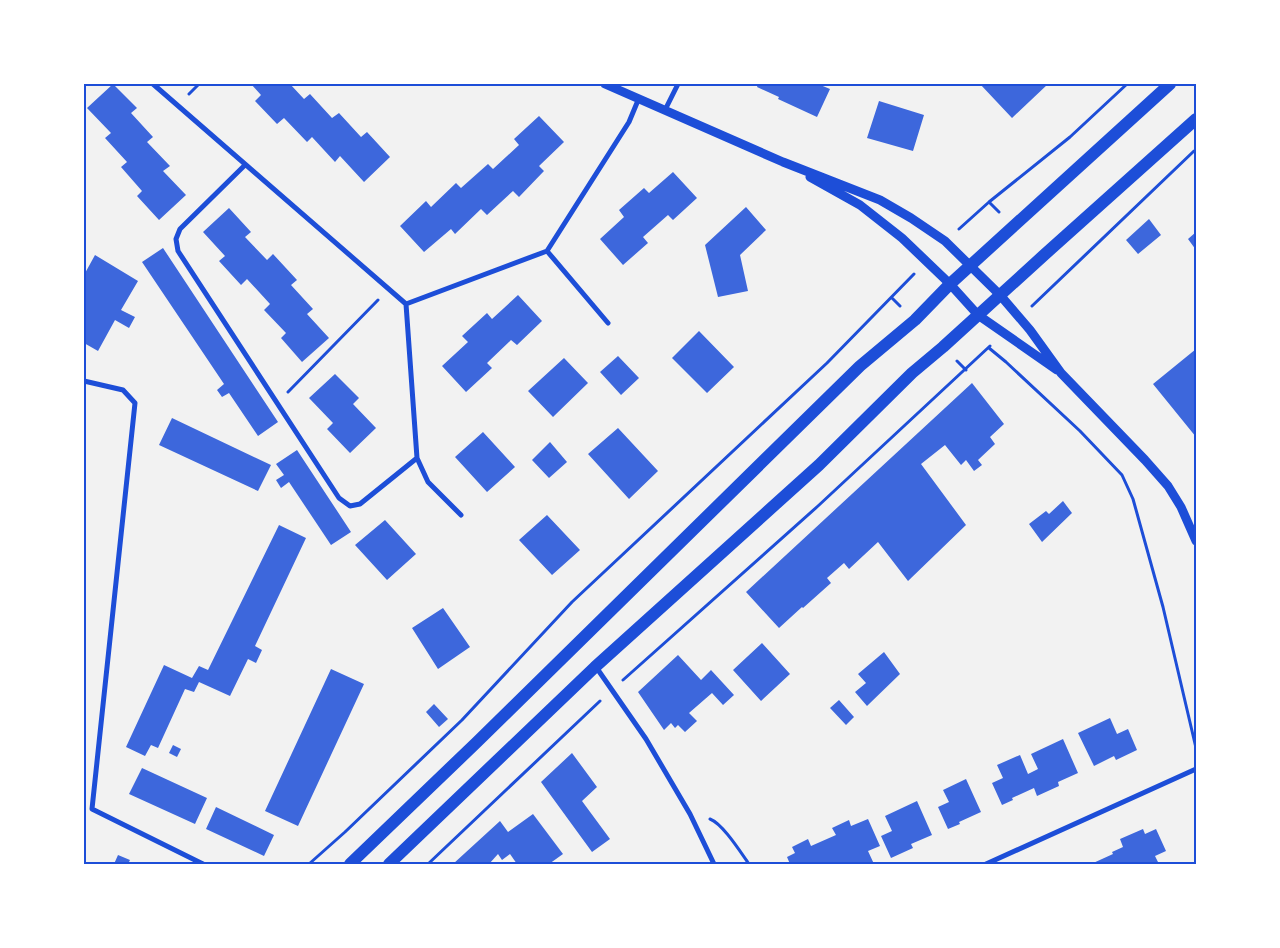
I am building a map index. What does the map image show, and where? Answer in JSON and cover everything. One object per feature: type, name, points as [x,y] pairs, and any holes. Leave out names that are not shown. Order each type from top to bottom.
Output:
[{"type":"main road","points":[[350,864],[853,373],[915,320],[950,284],[1170,84]]},
{"type":"main road","points":[[388,864],[595,667],[819,464],[912,373],[1196,119]]},
{"type":"street","points":[[153,84],[406,304],[416,458],[428,482],[462,515]]},
{"type":"street","points":[[605,84],[783,162],[880,200],[945,241],[1000,295],[1020,317],[1061,373],[1168,486],[1181,507],[1196,541]]},
{"type":"street","points":[[665,110],[678,84]]},
{"type":"street","points":[[406,304],[547,251],[629,122],[639,98]]},
{"type":"street","points":[[783,162],[860,206],[902,238],[927,261],[978,315],[1061,373]]},
{"type":"street","points":[[245,165],[180,229],[176,239],[178,251],[338,498],[350,506],[360,504],[416,458]]},
{"type":"street","points":[[547,251],[608,323]]},
{"type":"street","points":[[84,381],[123,390],[135,403],[92,809],[203,864]]},
{"type":"street","points":[[595,667],[646,739],[690,814],[714,864]]},
{"type":"street","points":[[986,864],[1196,769]]},
{"type":"path","points":[[945,241],[989,202],[1070,137],[1127,84]]},
{"type":"path","points":[[1020,317],[1196,148]]},
{"type":"path","points":[[309,864],[462,720],[572,602],[827,363],[927,261]]},
{"type":"path","points":[[277,403],[389,289]]},
{"type":"path","points":[[428,864],[612,691],[1005,335]]},
{"type":"path","points":[[989,348],[1080,431],[1122,475],[1133,499],[1163,607],[1196,748]]},
{"type":"path","points":[[690,814],[714,820],[749,864]]},
{"type":"building","points":[[113,84],[137,108],[131,113],[153,137],[147,142],[170,166],[163,171],[186,195],[159,220],[137,196],[142,191],[121,167],[127,162],[105,138],[111,133],[87,108]]},
{"type":"building","points":[[251,84],[290,84],[304,99],[310,94],[332,118],[339,113],[361,137],[367,132],[390,157],[364,182],[340,156],[335,162],[312,137],[307,142],[284,118],[277,124],[255,101],[261,95]]},
{"type":"building","points":[[758,84],[818,84],[830,89],[817,117],[778,99],[779,97],[757,87]]},
{"type":"building","points":[[980,84],[1048,84],[1012,118]]},
{"type":"building","points":[[879,101],[924,115],[913,151],[867,138]]},
{"type":"building","points":[[539,116],[564,142],[539,166],[544,171],[519,197],[513,191],[487,215],[481,209],[455,234],[451,229],[424,252],[400,226],[426,201],[431,207],[456,183],[461,188],[488,164],[493,169],[519,145],[514,139]]},
{"type":"building","points":[[673,172],[697,198],[673,220],[668,215],[643,237],[648,243],[623,265],[600,239],[624,217],[619,210],[644,188],[649,193]]},
{"type":"building","points":[[746,207],[766,230],[740,255],[748,291],[718,297],[705,245]]},
{"type":"building","points":[[229,208],[251,232],[245,237],[267,260],[273,254],[297,280],[291,285],[313,309],[307,314],[329,338],[302,362],[281,338],[286,333],[264,310],[270,304],[247,279],[241,285],[219,261],[225,256],[203,232]]},
{"type":"building","points":[[1149,219],[1161,235],[1138,254],[1126,240]]},
{"type":"building","points":[[1196,232],[1196,250],[1188,239]]},
{"type":"building","points":[[163,248],[278,422],[258,436],[229,393],[222,397],[217,390],[224,384],[142,262]]},
{"type":"building","points":[[95,255],[138,281],[121,310],[135,317],[129,328],[115,320],[98,351],[84,343],[84,275]]},
{"type":"building","points":[[518,295],[542,321],[517,345],[511,340],[487,363],[492,368],[466,392],[442,366],[468,342],[462,336],[487,313],[492,319]]},
{"type":"building","points":[[699,331],[734,367],[707,393],[672,358]]},
{"type":"building","points":[[1196,349],[1196,437],[1153,384]]},
{"type":"building","points":[[618,356],[639,378],[621,395],[600,372]]},
{"type":"building","points":[[564,358],[588,383],[553,417],[528,391]]},
{"type":"building","points":[[335,374],[359,398],[353,404],[376,428],[350,453],[327,429],[333,423],[309,398]]},
{"type":"building","points":[[972,383],[1004,424],[990,437],[995,444],[978,460],[982,465],[974,471],[966,460],[961,465],[945,445],[921,464],[966,525],[908,581],[878,542],[849,569],[844,563],[827,578],[831,583],[779,628],[746,592]]},
{"type":"building","points":[[172,418],[271,465],[258,491],[159,445]]},
{"type":"building","points":[[618,428],[658,471],[629,499],[588,454]]},
{"type":"building","points":[[483,432],[515,467],[487,492],[455,457]]},
{"type":"building","points":[[550,442],[567,462],[549,478],[532,460]]},
{"type":"building","points":[[297,450],[351,532],[331,545],[289,482],[281,488],[276,480],[284,475],[276,464]]},
{"type":"building","points":[[1063,501],[1072,513],[1042,542],[1029,524],[1046,511],[1049,514]]},
{"type":"building","points":[[547,515],[580,550],[552,575],[519,540]]},
{"type":"building","points":[[385,520],[416,554],[387,580],[355,545]]},
{"type":"building","points":[[279,525],[306,538],[255,646],[262,650],[256,663],[248,659],[230,696],[199,682],[194,692],[185,689],[158,748],[151,745],[145,756],[126,747],[164,665],[192,678],[199,666],[208,670]]},
{"type":"building","points":[[443,608],[470,647],[438,669],[412,628]]},
{"type":"building","points":[[762,643],[790,674],[761,701],[733,670]]},
{"type":"building","points":[[884,652],[900,674],[867,706],[855,692],[866,683],[858,674]]},
{"type":"building","points":[[678,655],[701,680],[711,670],[734,695],[723,705],[712,693],[689,713],[697,721],[685,732],[678,725],[675,728],[671,723],[664,730],[638,692]]},
{"type":"building","points":[[331,669],[364,684],[298,826],[265,811]]},
{"type":"building","points":[[839,700],[854,717],[846,725],[830,708]]},
{"type":"building","points":[[434,704],[448,719],[439,727],[426,712]]},
{"type":"building","points":[[1110,718],[1117,734],[1128,729],[1137,750],[1116,760],[1114,756],[1094,766],[1078,733]]},
{"type":"building","points":[[1063,739],[1078,773],[1058,782],[1059,786],[1037,796],[1034,788],[1002,805],[992,783],[1003,778],[997,765],[1020,755],[1028,774],[1038,769],[1031,754]]},
{"type":"building","points":[[173,745],[181,749],[177,757],[169,753]]},
{"type":"building","points":[[572,753],[597,787],[582,801],[610,839],[592,852],[541,782]]},
{"type":"building","points":[[142,768],[207,798],[195,824],[129,794]]},
{"type":"building","points":[[966,779],[981,812],[948,829],[938,807],[949,802],[943,790]]},
{"type":"building","points":[[917,801],[932,835],[911,844],[913,848],[891,858],[881,836],[892,831],[885,816]]},
{"type":"building","points":[[216,807],[274,835],[264,856],[206,829]]},
{"type":"building","points":[[533,814],[563,854],[549,864],[517,864],[510,854],[502,860],[498,854],[489,864],[453,864],[500,821],[508,832]]},
{"type":"building","points":[[868,819],[880,846],[868,851],[874,864],[790,864],[787,857],[795,853],[792,847],[808,839],[811,846],[836,835],[832,828],[849,820],[851,826]]},
{"type":"building","points":[[1143,829],[1145,834],[1156,829],[1166,851],[1155,856],[1158,862],[1153,864],[1091,864],[1123,847],[1120,839]]},
{"type":"building","points":[[118,855],[130,860],[128,864],[114,864]]}]
